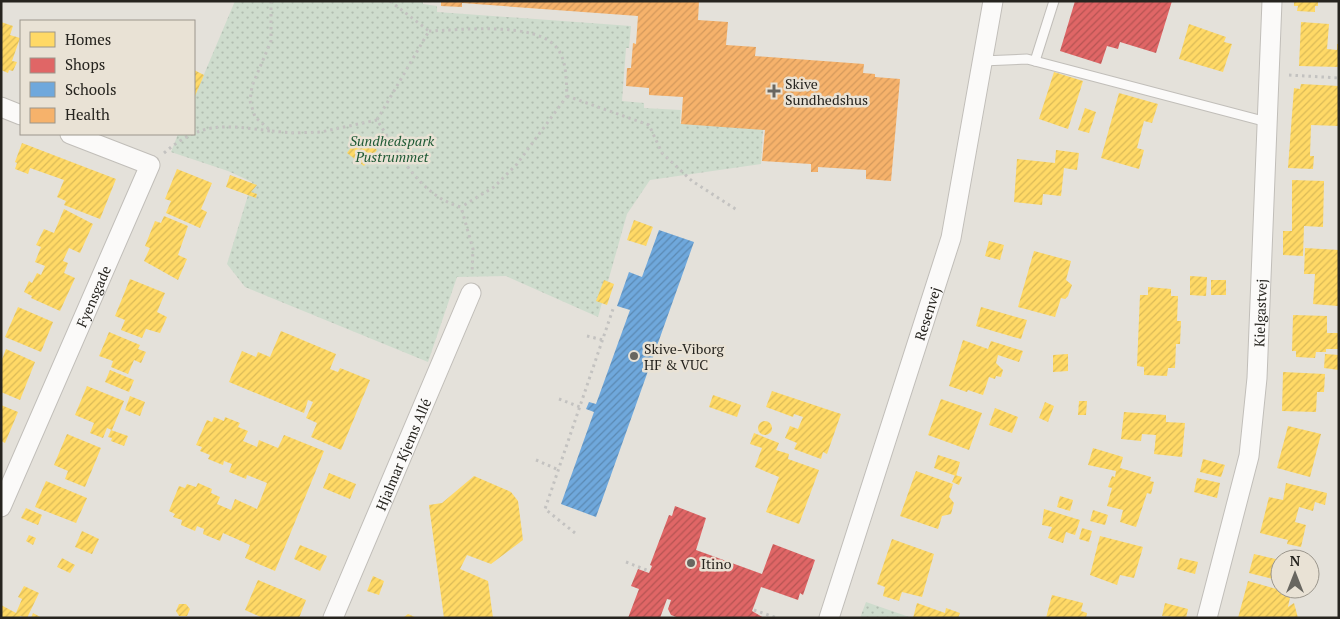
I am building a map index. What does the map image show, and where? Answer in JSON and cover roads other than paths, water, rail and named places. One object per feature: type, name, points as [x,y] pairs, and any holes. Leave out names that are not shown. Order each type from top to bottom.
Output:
[{"type":"street","name":"Resenvej","points":[[829,618],[951,238],[993,1]]},
{"type":"street","name":"Kielgastvej","points":[[1207,618],[1248,456],[1257,378],[1272,1]]},
{"type":"street","points":[[1,107],[20,115]]},
{"type":"street","name":"Fyensgade","points":[[1,508],[150,165],[73,135]]},
{"type":"street","name":"Hjalmar Kjems Allé","points":[[333,618],[472,292]]},
{"type":"lane","points":[[1035,61],[1054,1]]},
{"type":"lane","points":[[982,61],[1027,59],[1267,122]]},
{"type":"place","name":"Skive Sundhedshus","points":[[774,91]]},
{"type":"place","name":"Skive-Viborg HF & VUC","points":[[634,356]]},
{"type":"place","name":"Itino","points":[[691,563]]},
{"type":"park label","name":"Sundhedspark Pustrummet","points":[[392,148]]}]
